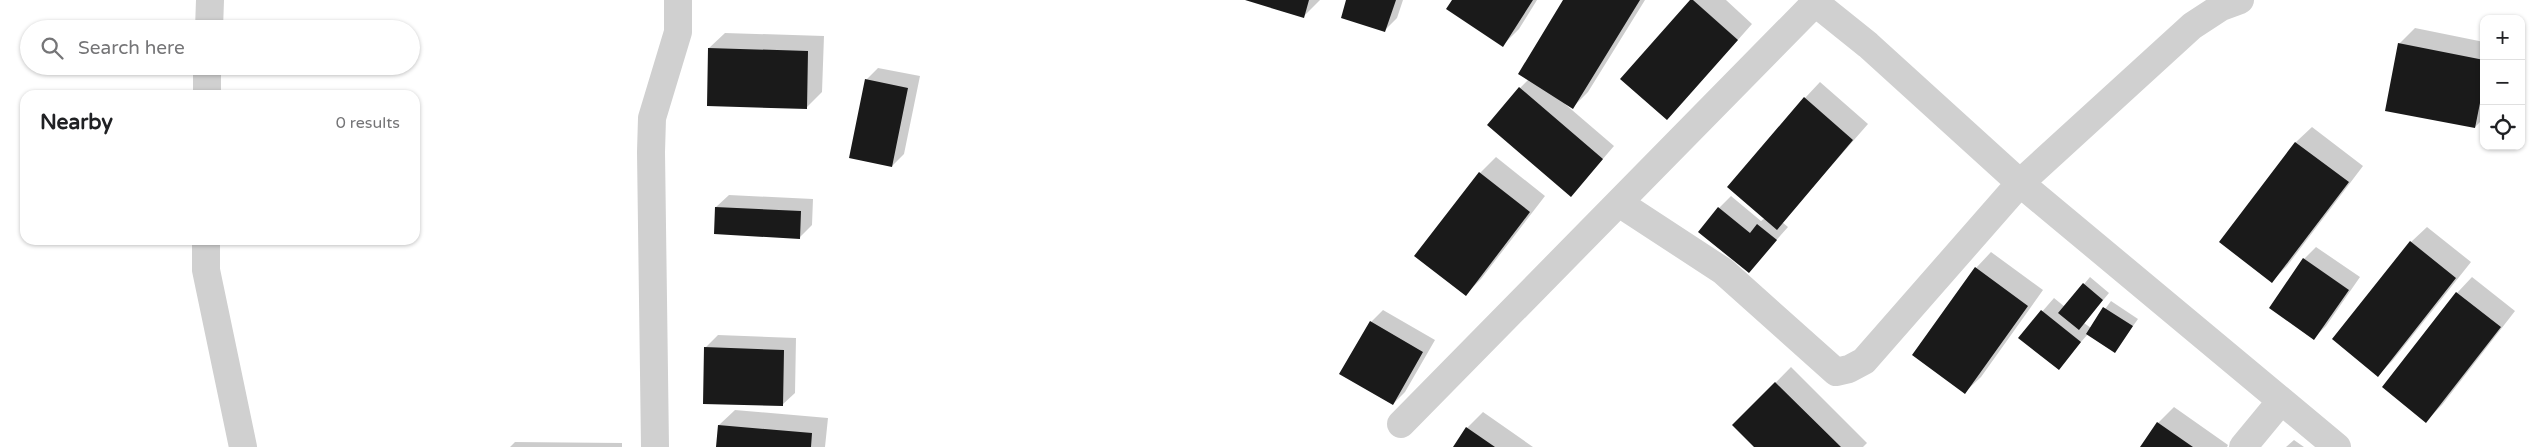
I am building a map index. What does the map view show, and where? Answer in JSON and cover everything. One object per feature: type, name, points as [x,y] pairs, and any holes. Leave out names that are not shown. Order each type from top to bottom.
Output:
[{"type":"street","points":[[209,20],[210,0]]},
{"type":"street","points":[[655,447],[652,126],[678,32],[678,0]]},
{"type":"street","points":[[1620,202],[1723,271],[1836,372],[1849,369],[1864,361],[2020,183],[2192,26],[2221,7],[2240,0]]},
{"type":"street","points":[[1401,424],[1620,202],[1813,1],[1868,45],[2020,183],[2337,447]]},
{"type":"street","points":[[207,75],[207,90]]},
{"type":"street","points":[[206,245],[206,270],[243,447]]},
{"type":"street","points":[[2243,447],[2281,401]]},
{"type":"building","points":[[1245,0],[1309,0],[1304,18]]},
{"type":"building","points":[[1346,0],[1396,0],[1385,32],[1341,18]]},
{"type":"building","points":[[1452,0],[1533,0],[1503,47],[1446,9]]},
{"type":"building","points":[[1563,0],[1640,0],[1573,109],[1518,74]]},
{"type":"building","points":[[1690,0],[1693,0],[1738,40],[1667,120],[1620,79]]},
{"type":"building","points":[[2398,43],[2480,59],[2480,103],[2475,128],[2385,111]]},
{"type":"building","points":[[708,48],[808,51],[807,109],[707,106]]},
{"type":"building","points":[[865,79],[908,88],[892,167],[849,158]]},
{"type":"building","points":[[1519,87],[1603,159],[1571,197],[1487,125]]},
{"type":"building","points":[[1804,97],[1853,140],[1777,230],[1727,187]]},
{"type":"building","points":[[2295,142],[2349,182],[2272,283],[2219,242]]},
{"type":"building","points":[[1479,172],[1530,212],[1466,296],[1414,256]]},
{"type":"building","points":[[715,207],[801,211],[800,239],[714,234]]},
{"type":"building","points":[[1718,207],[1750,233],[1757,224],[1777,240],[1749,273],[1698,232]]},
{"type":"building","points":[[2410,241],[2456,278],[2378,377],[2332,339]]},
{"type":"building","points":[[2303,258],[2349,290],[2314,340],[2269,308]]},
{"type":"building","points":[[1975,267],[2028,306],[1965,394],[1912,355]]},
{"type":"building","points":[[2083,283],[2103,300],[2079,330],[2058,313]]},
{"type":"building","points":[[2456,292],[2501,327],[2426,423],[2382,387]]},
{"type":"building","points":[[2103,307],[2133,326],[2115,353],[2086,334]]},
{"type":"building","points":[[2041,310],[2081,342],[2059,370],[2018,338]]},
{"type":"building","points":[[1370,321],[1423,352],[1393,405],[1339,374]]},
{"type":"building","points":[[704,347],[784,350],[783,406],[703,404]]},
{"type":"building","points":[[1775,382],[1841,447],[1754,447],[1732,425]]},
{"type":"building","points":[[2157,422],[2193,447],[2140,447]]},
{"type":"building","points":[[718,425],[812,433],[811,447],[716,447]]},
{"type":"building","points":[[1466,427],[1495,447],[1453,447]]}]
